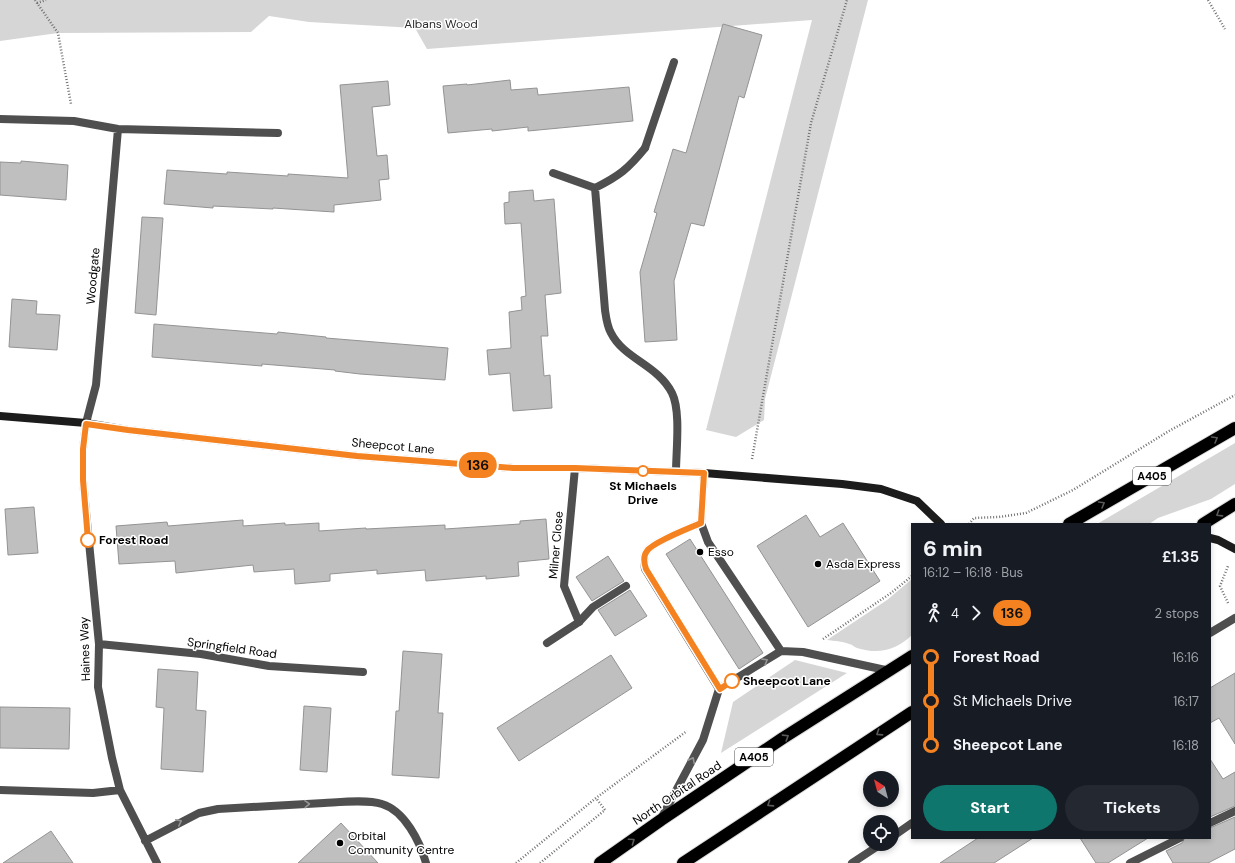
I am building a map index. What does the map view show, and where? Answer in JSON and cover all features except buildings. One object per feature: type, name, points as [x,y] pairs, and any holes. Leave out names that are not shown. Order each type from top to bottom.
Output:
[{"type":"highway","name":"A405","points":[[1070,523],[1235,428]]},
{"type":"highway","points":[[1205,523],[1235,504]]},
{"type":"highway","name":"North Orbital Road","points":[[600,863],[783,738],[891,671],[911,657]]},
{"type":"highway","points":[[683,863],[911,713]]},
{"type":"street","points":[[553,173],[595,188],[614,179],[630,166],[644,148],[674,62]]},
{"type":"street","points":[[0,119],[74,121],[118,129],[278,133]]},
{"type":"street","name":"Woodgate","points":[[86,424],[96,385],[118,129]]},
{"type":"street","points":[[595,188],[604,302],[607,322],[611,333],[618,344],[654,370],[672,393],[676,409],[676,472]]},
{"type":"street","name":"Sheepcot Lane","points":[[0,416],[86,424],[357,456],[513,468],[575,468],[704,473],[842,484],[881,489],[917,501],[940,523]]},
{"type":"street","name":"Haines Way","points":[[86,424],[83,449],[83,480],[99,644],[98,687],[120,790],[157,863]]},
{"type":"street","name":"Milner Close","points":[[575,468],[564,586],[579,622]]},
{"type":"street","points":[[704,473],[701,523],[708,542],[781,651]]},
{"type":"street","points":[[701,523],[672,535],[648,550],[644,560],[646,569],[720,689]]},
{"type":"street","points":[[1211,538],[1218,540],[1235,549]]},
{"type":"street","points":[[546,643],[579,622],[593,607],[626,586]]},
{"type":"street","points":[[1211,631],[1235,618]]},
{"type":"street","name":"Springfield Road","points":[[99,644],[201,654],[270,666],[363,672]]},
{"type":"street","points":[[661,820],[703,740],[720,689],[781,651],[803,652],[891,671]]},
{"type":"street","points":[[0,790],[93,793],[120,790]]},
{"type":"street","points":[[145,841],[198,813],[211,810],[358,801],[383,804],[396,812],[406,821],[422,848],[426,863]]},
{"type":"street","points":[[1211,823],[1235,811]]},
{"type":"street","points":[[899,831],[911,824]]},
{"type":"street","points":[[1130,863],[1178,839]]},
{"type":"street","points":[[852,863],[870,851]]},
{"type":"path","points":[[35,0],[58,33],[74,121]]},
{"type":"path","points":[[37,3],[46,0]]},
{"type":"path","points":[[749,476],[811,123],[847,0]]},
{"type":"path","points":[[1208,0],[1225,29]]},
{"type":"path","points":[[971,523],[974,518],[999,517],[1026,513],[1074,490],[1169,431],[1235,395]]},
{"type":"path","points":[[1235,549],[1220,586],[1235,618]]},
{"type":"path","points":[[516,863],[596,798],[606,810],[540,863]]},
{"type":"green space","name":"Albans Wood","points":[[0,0],[868,0],[765,399],[764,420],[736,437],[706,430],[812,20],[427,49],[415,28],[309,22],[269,16],[251,32],[58,33],[0,41]]},
{"type":"green space","points":[[1235,443],[1235,484],[1211,499],[1158,518],[1150,523],[1099,523]]},
{"type":"green space","points":[[911,580],[911,636],[900,644],[887,650],[873,651],[857,648],[844,642],[827,640],[887,600]]},
{"type":"green space","points":[[795,660],[847,673],[721,753],[733,702]]},
{"type":"bus line","name":"136","points":[[88,540],[83,480],[83,449],[86,424],[357,456],[513,468],[575,468],[704,473],[701,523],[672,535],[648,550],[644,560],[646,569],[720,689],[732,681]]},
{"type":"place","name":"St Michaels Drive","points":[[643,471]]},
{"type":"place","name":"Forest Road","points":[[88,540]]},
{"type":"place","name":"Esso","points":[[700,552]]},
{"type":"place","name":"Asda Express","points":[[818,564]]},
{"type":"place","name":"Sheepcot Lane","points":[[732,681]]},
{"type":"place","name":"Orbital Community Centre","points":[[340,843]]}]
